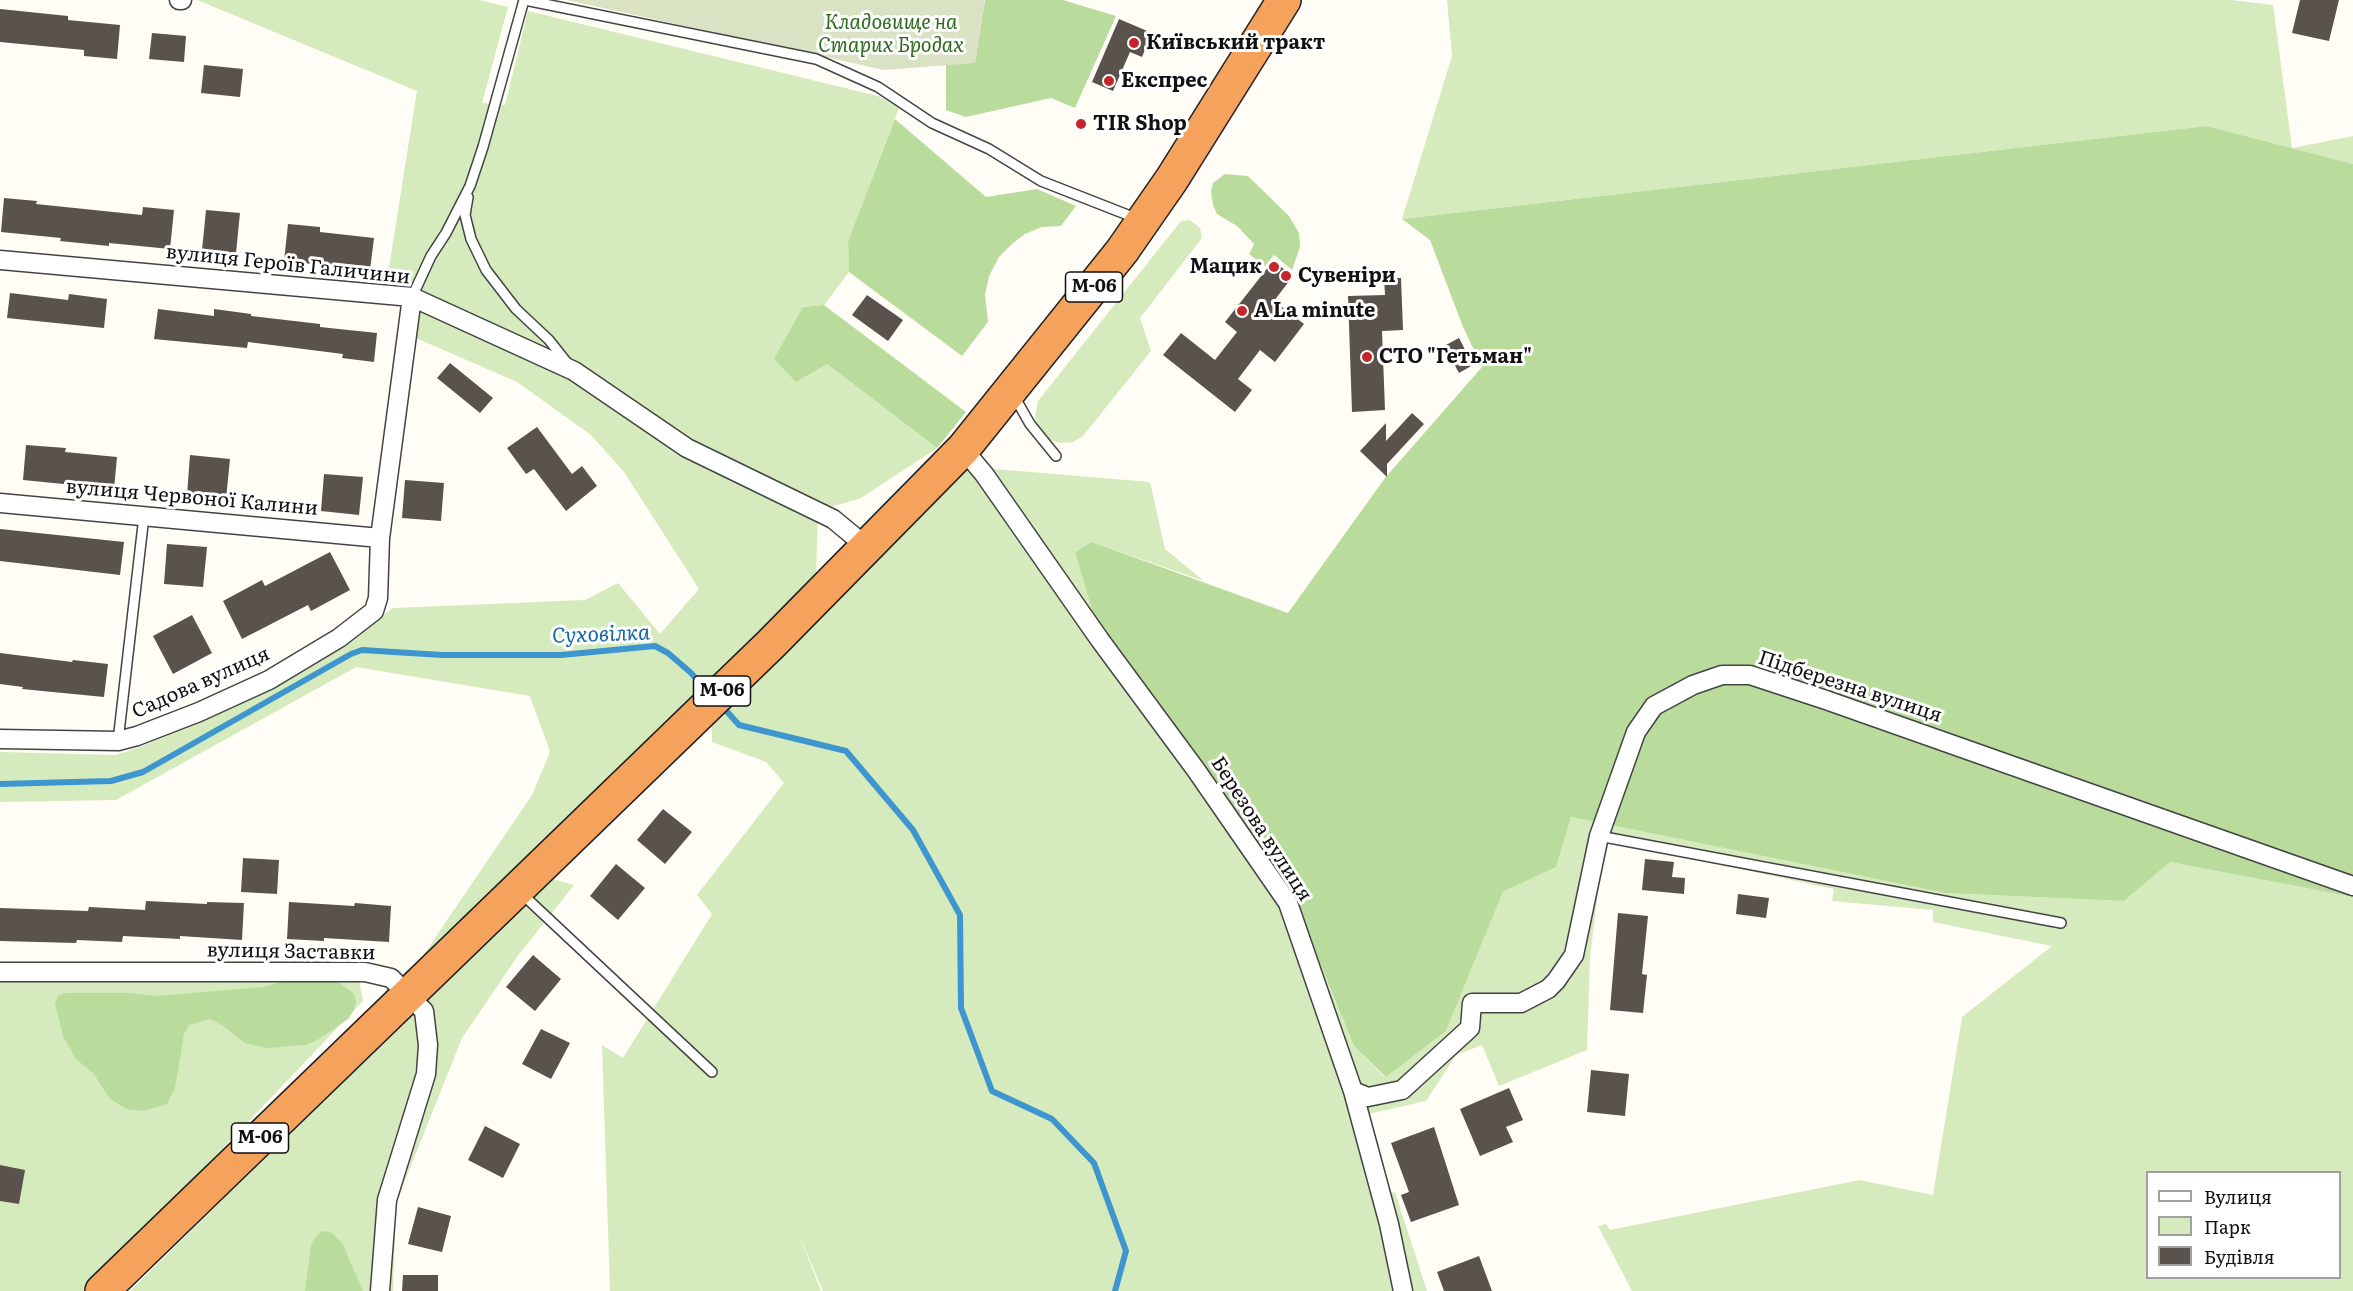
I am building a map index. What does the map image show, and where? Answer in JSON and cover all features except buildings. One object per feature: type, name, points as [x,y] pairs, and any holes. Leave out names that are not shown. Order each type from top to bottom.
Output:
[{"type":"highway","name":"М-06","points":[[102,1291],[771,644],[963,449],[1122,251],[1188,155],[1284,0]]},
{"type":"street","name":"вулиця Героїв Галичини","points":[[0,260],[412,297],[452,317],[574,370],[687,448],[834,519],[867,546]]},
{"type":"street","name":"Садова вулиця","points":[[0,739],[118,741],[165,726],[246,692],[307,658],[374,611],[378,598],[380,538],[412,297]]},
{"type":"street","name":"Березова вулиця","points":[[963,449],[984,474],[1100,640],[1196,770],[1288,903],[1353,1091],[1389,1224],[1403,1291]]},
{"type":"street","name":"вулиця Червоної Калини","points":[[0,503],[380,538]]},
{"type":"street","name":"Підберезна вулиця","points":[[1353,1091],[1368,1097],[1402,1090],[1470,1028],[1472,1003],[1521,1004],[1548,989],[1556,981],[1574,955],[1599,836],[1636,732],[1654,706],[1681,691],[1722,675],[1750,675],[1826,700],[2353,886]]},
{"type":"street","name":"вулиця Заставки","points":[[0,972],[365,972],[391,978],[424,1011],[429,1045],[426,1074],[387,1200],[380,1291]]},
{"type":"lane","points":[[412,297],[431,256],[446,233],[470,186],[525,0],[816,59],[878,87],[932,123],[988,149],[1041,181],[1143,221]]},
{"type":"lane","points":[[470,186],[465,215],[477,255],[516,309],[549,340],[574,370]]},
{"type":"lane","points":[[1011,392],[1030,424],[1056,456]]},
{"type":"lane","points":[[118,741],[144,516]]},
{"type":"lane","points":[[1599,836],[2061,923]]},
{"type":"lane","points":[[517,889],[712,1072]]},
{"type":"green space","points":[[197,0],[480,0],[508,7],[482,103],[505,105],[528,11],[878,96],[899,108],[848,241],[849,272],[824,305],[802,307],[827,364],[937,448],[861,498],[818,511],[816,578],[420,960],[532,795],[550,752],[530,696],[356,667],[116,800],[0,802],[0,752],[116,755],[140,747],[233,706],[344,644],[393,608],[585,600],[618,583],[660,634],[699,589],[624,472],[591,435],[517,382],[409,335],[422,285],[387,280],[417,91]]},
{"type":"green space","name":"Кладовище на Старих Бродах","points":[[567,0],[985,0],[975,63],[884,70]]},
{"type":"green space","points":[[985,0],[1063,0],[1116,16],[1075,108],[1051,98],[966,117],[946,110],[946,65],[975,62]]},
{"type":"green space","points":[[1447,0],[2231,0],[2273,5],[2292,148],[2353,136],[2353,164],[2206,126],[1402,219],[1452,56]]},
{"type":"green space","points":[[895,119],[986,197],[1037,189],[1076,206],[1061,226],[1042,227],[1025,234],[999,257],[989,276],[985,295],[988,322],[962,356],[849,272],[848,241]]},
{"type":"green space","points":[[2206,126],[2353,164],[2353,897],[2170,862],[2124,901],[1945,893],[1571,817],[1556,867],[1503,892],[1446,1031],[1386,1077],[1354,1046],[1288,885],[1101,641],[1075,552],[1092,542],[1288,613],[1385,478],[1482,367],[1463,327],[1430,240],[1402,219]]},
{"type":"green space","points":[[1225,174],[1248,176],[1289,216],[1299,233],[1300,247],[1292,270],[1274,255],[1265,266],[1249,254],[1254,244],[1237,226],[1217,214],[1211,191],[1213,183]]},
{"type":"green space","points":[[1190,220],[1200,228],[1202,238],[1140,318],[1151,351],[1083,436],[1073,442],[1060,443],[1048,439],[1039,430],[1035,418],[1038,401],[1181,221]]},
{"type":"green space","points":[[824,305],[966,412],[937,448],[827,364],[796,382],[774,359],[803,307]]},
{"type":"green space","points":[[971,467],[1150,482],[1165,549],[1204,581],[1092,542],[1075,552],[1101,640],[1288,885],[1354,1046],[1385,1077],[1446,1031],[1503,892],[1556,867],[1571,817],[1945,893],[2124,901],[2170,862],[2353,897],[2353,1291],[1632,1291],[1598,1226],[1606,1224],[1610,1230],[1860,1180],[1933,1195],[1962,1017],[2052,946],[1933,922],[1933,910],[1832,901],[1834,889],[1604,840],[1590,958],[1587,1050],[1499,1086],[1482,1045],[1456,1055],[1426,1101],[1364,1115],[1387,1194],[1395,1192],[1427,1291],[823,1291],[798,1233],[821,1291],[610,1291],[602,1045],[623,1058],[712,914],[697,895],[784,783],[766,762],[712,742],[712,723],[900,534]]},
{"type":"green space","points":[[549,878],[574,885],[517,957],[462,1038],[396,1203],[393,1291],[130,1291]]},
{"type":"green space","points":[[0,972],[359,980],[363,1001],[87,1291],[0,1291]]},
{"type":"green space","points":[[305,972],[326,972],[354,994],[356,1001],[354,1010],[348,1019],[306,1045],[266,1048],[245,1043],[210,1019],[189,1025],[184,1034],[175,1088],[167,1104],[143,1111],[127,1109],[110,1099],[93,1073],[76,1059],[63,1036],[55,1003],[58,996],[66,993],[131,993],[157,996],[262,987]]},
{"type":"green space","points":[[322,1231],[331,1232],[342,1243],[363,1291],[305,1291],[311,1245]]},
{"type":"waterway","name":"Суховілка","points":[[0,784],[111,781],[143,772],[351,654],[362,650],[442,655],[561,655],[655,646],[668,653],[709,692]]},
{"type":"waterway","name":"Суховілка","points":[[722,706],[739,725],[846,751],[913,830],[960,915],[961,1008],[992,1091],[1052,1119],[1094,1163],[1126,1251],[1115,1291]]},
{"type":"place","name":"Київський тракт","points":[[1134,43]]},
{"type":"place","name":"Експрес","points":[[1109,81]]},
{"type":"place","name":"TIR Shop","points":[[1081,124]]},
{"type":"place","name":"Мацик","points":[[1274,267]]},
{"type":"place","name":"Сувеніри","points":[[1286,276]]},
{"type":"place","name":"A La minute","points":[[1242,311]]},
{"type":"place","name":"СТО \"Гетьман\"","points":[[1367,357]]}]
